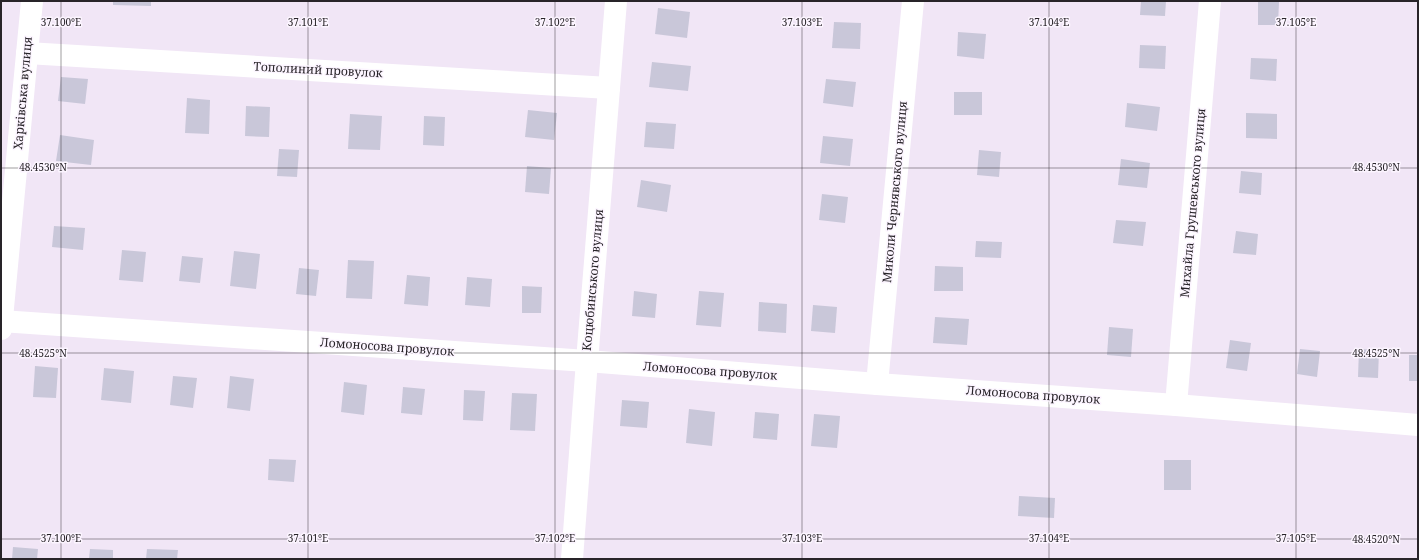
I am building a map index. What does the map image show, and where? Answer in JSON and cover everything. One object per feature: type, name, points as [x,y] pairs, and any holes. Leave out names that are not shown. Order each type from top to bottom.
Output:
[{"type":"street","name":"Харківська вулиця","points":[[1,323],[32,1]]},
{"type":"street","name":"Коцюбинського вулиця","points":[[572,559],[616,1]]},
{"type":"street","name":"Миколи Чернявського вулиця","points":[[877,384],[913,1]]},
{"type":"street","name":"Михайла Грушевського вулиця","points":[[1176,405],[1210,1]]},
{"type":"street","name":"Тополиний провулок","points":[[27,53],[609,88]]},
{"type":"street","name":"Ломоносова провулок","points":[[1,323],[587,361],[877,384],[1176,405],[1418,425]]},
{"type":"building","points":[[113,1],[151,1],[151,6],[113,5]]},
{"type":"building","points":[[1141,1],[1166,1],[1165,16],[1140,15]]},
{"type":"building","points":[[1258,1],[1279,2],[1278,25],[1258,25]]},
{"type":"building","points":[[658,8],[690,12],[687,38],[655,34]]},
{"type":"building","points":[[834,22],[861,23],[860,49],[832,48]]},
{"type":"building","points":[[958,32],[986,34],[984,59],[957,56]]},
{"type":"building","points":[[1140,45],[1166,46],[1165,69],[1139,68]]},
{"type":"building","points":[[1251,58],[1277,59],[1276,81],[1250,79]]},
{"type":"building","points":[[652,62],[691,66],[688,91],[649,87]]},
{"type":"building","points":[[61,77],[88,79],[85,104],[58,101]]},
{"type":"building","points":[[826,79],[856,82],[853,107],[823,103]]},
{"type":"building","points":[[954,92],[982,92],[982,115],[954,115]]},
{"type":"building","points":[[187,98],[210,100],[209,134],[185,133]]},
{"type":"building","points":[[1127,103],[1160,107],[1157,131],[1125,127]]},
{"type":"building","points":[[246,106],[270,107],[269,137],[245,136]]},
{"type":"building","points":[[528,110],[557,113],[554,140],[525,137]]},
{"type":"building","points":[[1246,113],[1277,114],[1277,139],[1246,138]]},
{"type":"building","points":[[350,114],[382,116],[380,150],[348,149]]},
{"type":"building","points":[[424,116],[445,117],[444,146],[423,145]]},
{"type":"building","points":[[646,122],[676,124],[674,149],[644,147]]},
{"type":"building","points":[[60,135],[94,140],[91,165],[56,161]]},
{"type":"building","points":[[823,136],[853,139],[850,166],[820,163]]},
{"type":"building","points":[[279,149],[299,150],[297,177],[277,176]]},
{"type":"building","points":[[979,150],[1001,152],[999,177],[977,175]]},
{"type":"building","points":[[1121,159],[1150,163],[1147,188],[1118,185]]},
{"type":"building","points":[[527,166],[551,168],[549,194],[525,192]]},
{"type":"building","points":[[1241,171],[1262,173],[1261,195],[1239,193]]},
{"type":"building","points":[[641,180],[671,185],[667,212],[637,207]]},
{"type":"building","points":[[822,194],[848,197],[845,223],[819,220]]},
{"type":"building","points":[[1116,220],[1146,222],[1143,246],[1113,243]]},
{"type":"building","points":[[54,226],[85,228],[83,250],[52,247]]},
{"type":"building","points":[[1236,231],[1258,234],[1256,255],[1233,253]]},
{"type":"building","points":[[976,241],[1002,242],[1001,258],[975,257]]},
{"type":"building","points":[[122,250],[146,252],[143,282],[119,280]]},
{"type":"building","points":[[234,251],[260,254],[256,289],[230,286]]},
{"type":"building","points":[[182,256],[203,258],[200,283],[179,281]]},
{"type":"building","points":[[348,260],[374,261],[372,299],[346,298]]},
{"type":"building","points":[[935,266],[963,267],[963,291],[934,291]]},
{"type":"building","points":[[299,268],[319,270],[316,296],[296,294]]},
{"type":"building","points":[[407,275],[430,277],[428,306],[404,304]]},
{"type":"building","points":[[467,277],[492,279],[490,307],[465,305]]},
{"type":"building","points":[[522,286],[542,287],[541,313],[522,313]]},
{"type":"building","points":[[634,291],[657,294],[655,318],[632,316]]},
{"type":"building","points":[[699,291],[724,293],[721,327],[696,325]]},
{"type":"building","points":[[759,302],[787,304],[786,333],[758,331]]},
{"type":"building","points":[[813,305],[837,307],[835,333],[811,331]]},
{"type":"building","points":[[935,317],[969,319],[967,345],[933,343]]},
{"type":"building","points":[[1109,327],[1133,329],[1131,357],[1107,355]]},
{"type":"building","points":[[1230,340],[1251,343],[1247,371],[1226,368]]},
{"type":"building","points":[[1300,349],[1320,351],[1317,377],[1297,374]]},
{"type":"building","points":[[1359,349],[1379,350],[1378,378],[1358,377]]},
{"type":"building","points":[[1409,355],[1418,355],[1418,381],[1409,381]]},
{"type":"building","points":[[35,366],[58,368],[56,398],[33,397]]},
{"type":"building","points":[[104,368],[134,371],[131,403],[101,400]]},
{"type":"building","points":[[173,376],[197,378],[193,408],[170,405]]},
{"type":"building","points":[[230,376],[254,379],[250,411],[227,408]]},
{"type":"building","points":[[344,382],[367,385],[364,415],[341,412]]},
{"type":"building","points":[[403,387],[425,389],[422,415],[401,413]]},
{"type":"building","points":[[464,390],[485,391],[483,421],[463,420]]},
{"type":"building","points":[[512,393],[537,394],[535,431],[510,430]]},
{"type":"building","points":[[622,400],[649,402],[647,428],[620,426]]},
{"type":"building","points":[[689,409],[715,412],[712,446],[686,443]]},
{"type":"building","points":[[755,412],[779,414],[777,440],[753,438]]},
{"type":"building","points":[[814,414],[840,416],[837,448],[811,446]]},
{"type":"building","points":[[269,459],[296,460],[294,482],[268,480]]},
{"type":"building","points":[[1164,460],[1191,460],[1191,490],[1164,490]]},
{"type":"building","points":[[1019,496],[1055,498],[1054,518],[1018,516]]},
{"type":"building","points":[[13,547],[38,549],[37,559],[12,559]]},
{"type":"building","points":[[90,549],[113,550],[113,559],[89,559]]},
{"type":"building","points":[[147,549],[178,550],[177,559],[146,559]]}]
